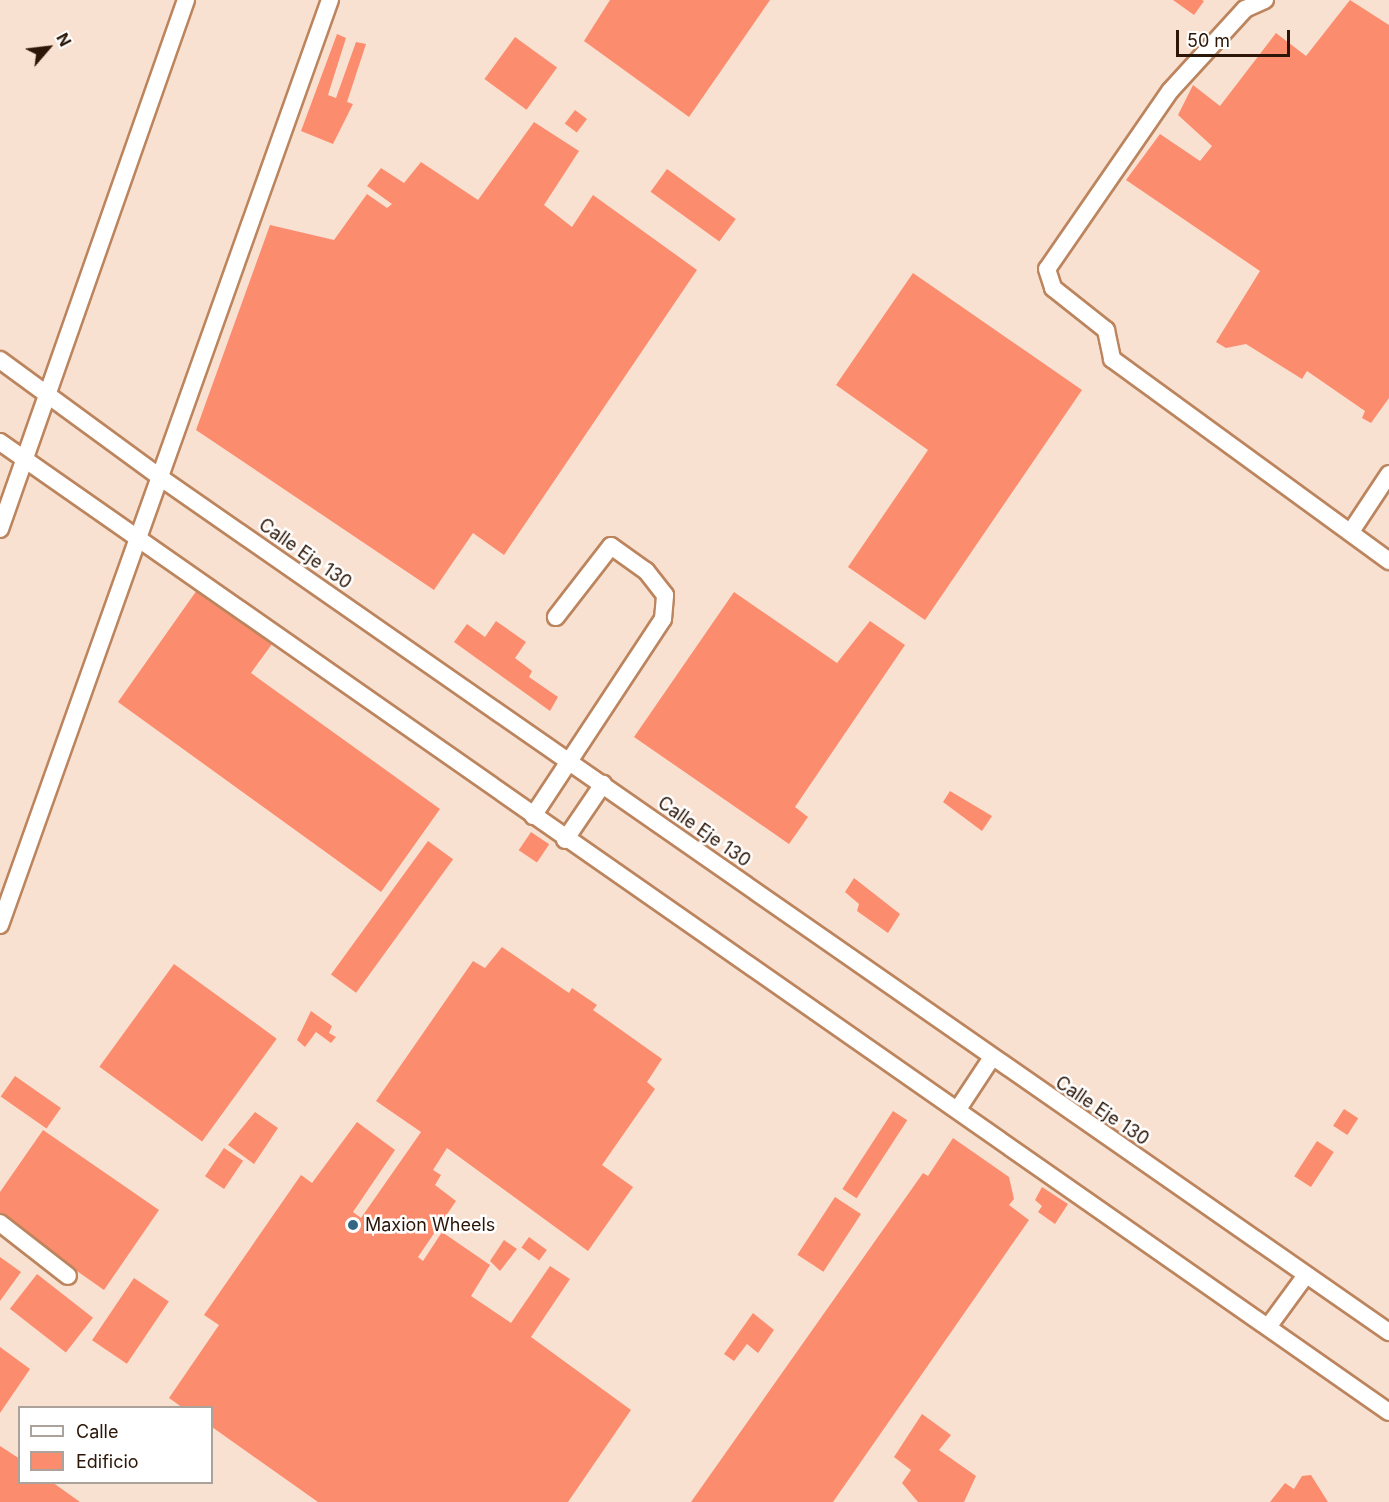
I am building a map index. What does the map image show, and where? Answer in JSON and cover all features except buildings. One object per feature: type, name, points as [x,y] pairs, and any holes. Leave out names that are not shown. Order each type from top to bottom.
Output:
[{"type":"street","points":[[0,529],[27,461],[186,0]]},
{"type":"street","points":[[0,925],[140,542],[330,0]]},
{"type":"street","points":[[1265,0],[1245,9],[1170,91],[1047,269],[1053,288],[1106,330],[1112,359],[1352,530],[1389,561]]},
{"type":"street","name":"Calle Eje 130","points":[[0,360],[161,478],[603,784],[991,1059],[1389,1332]]},
{"type":"street","points":[[0,442],[565,840],[958,1109],[1389,1412]]},
{"type":"street","points":[[1352,530],[1389,474]]},
{"type":"street","points":[[533,816],[663,619],[665,596],[646,571],[611,546],[556,617]]},
{"type":"street","points":[[565,840],[603,784]]},
{"type":"street","points":[[958,1109],[991,1059]]},
{"type":"street","points":[[0,1223],[68,1276]]},
{"type":"street","points":[[1268,1328],[1306,1275]]},
{"type":"place","name":"Maxion Wheels","points":[[353,1225]]}]
